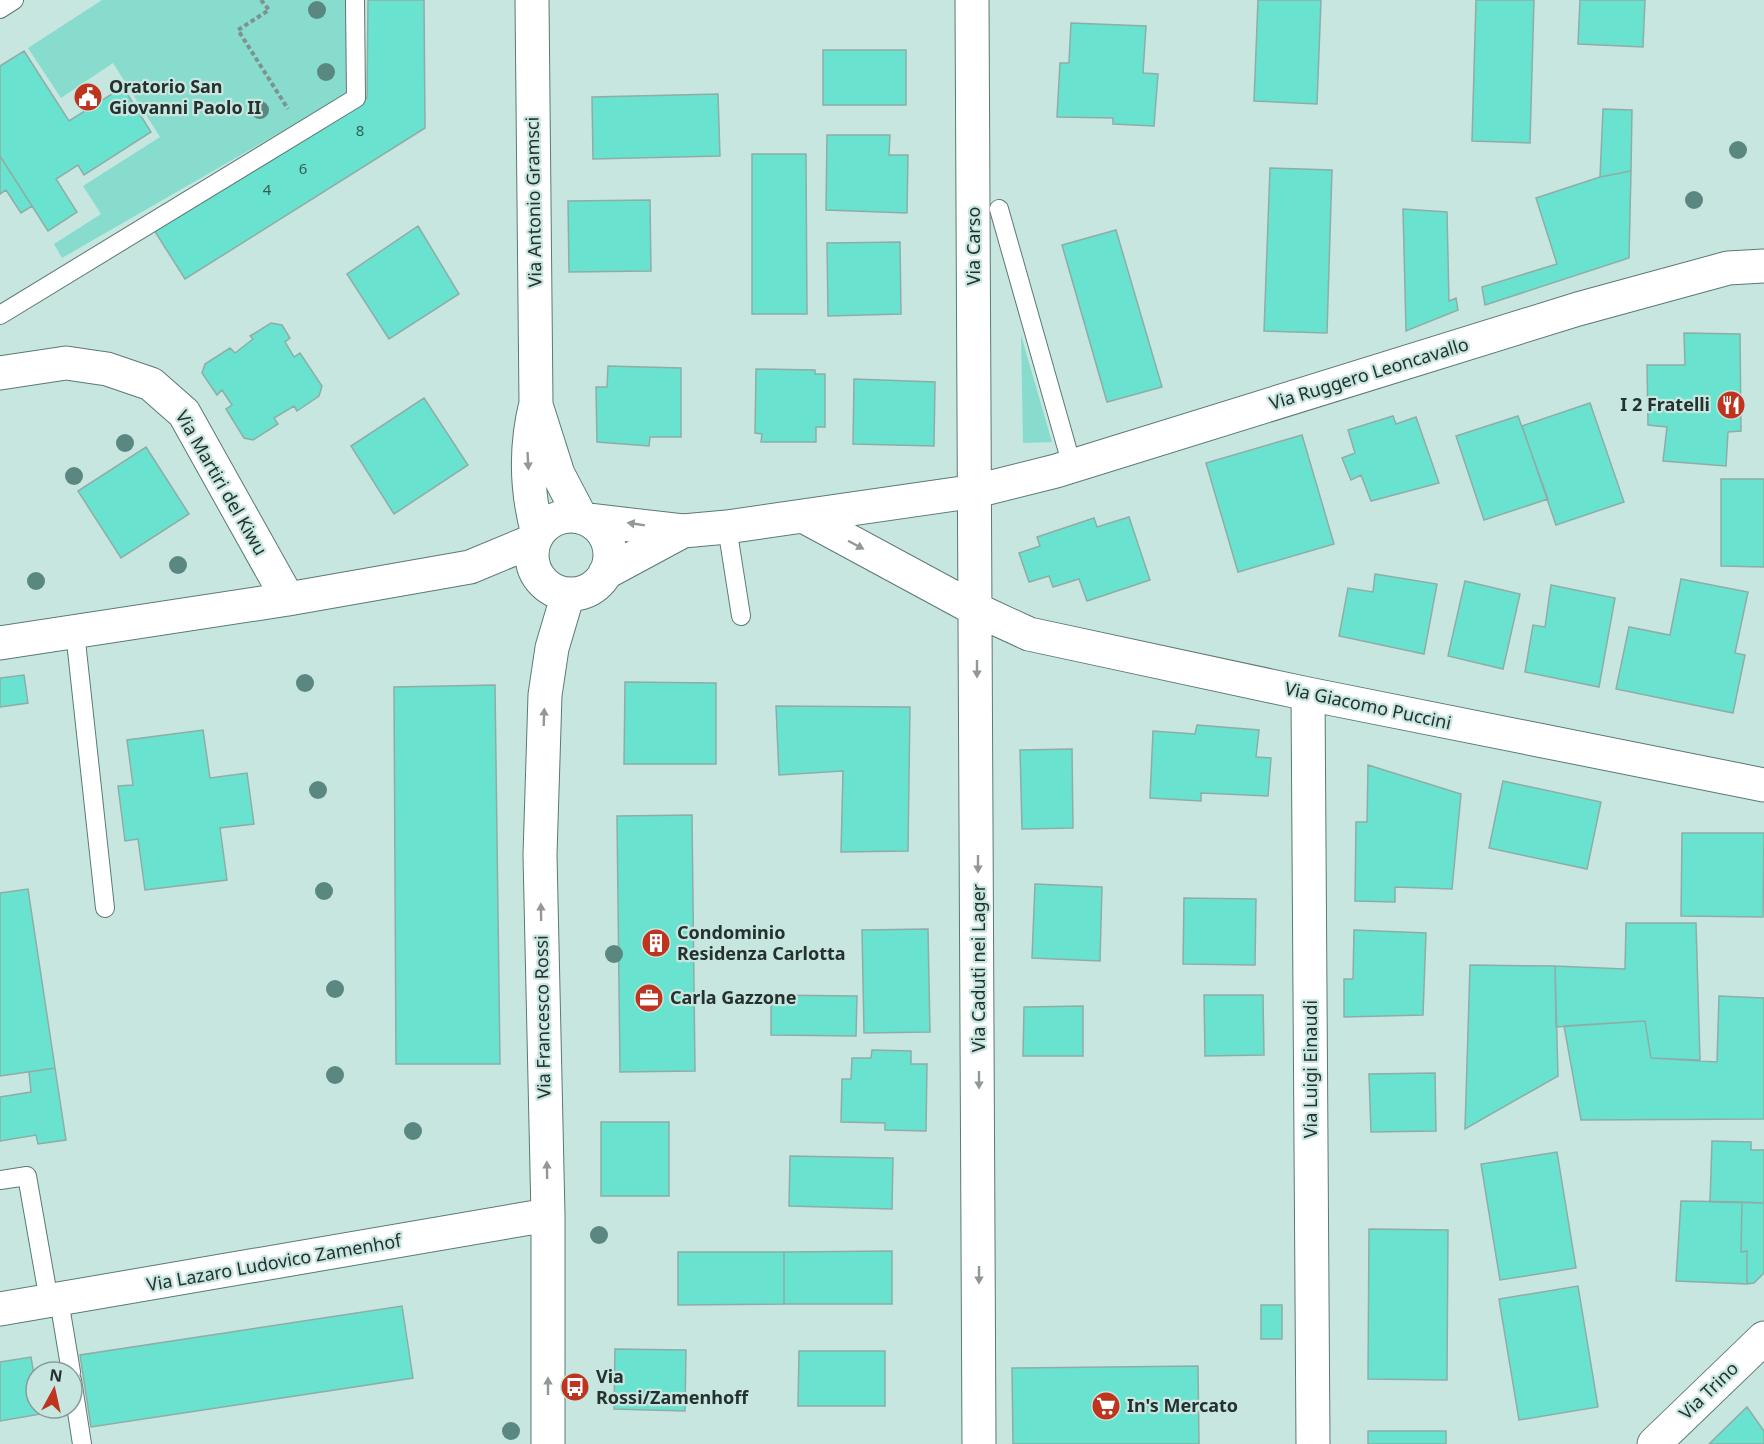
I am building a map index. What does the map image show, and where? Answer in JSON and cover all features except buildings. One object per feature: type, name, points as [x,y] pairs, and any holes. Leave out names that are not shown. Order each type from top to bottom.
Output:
[{"type":"street","name":"Via Antonio Gramsci","points":[[532,0],[536,403],[527,438],[531,508],[536,537]]},
{"type":"street","name":"Via Carso","points":[[972,0],[975,491]]},
{"type":"street","name":"Via Ruggero Leoncavallo","points":[[683,531],[805,517],[975,491],[1072,466],[1578,309],[1728,268],[1764,266]]},
{"type":"street","name":"Via Martiri del Kiwu","points":[[0,373],[66,363],[107,369],[151,384],[184,413],[288,599]]},
{"type":"street","name":"Via Antonio Gramsci","points":[[536,403],[558,474],[584,518]]},
{"type":"street","name":"Via Caduti nei Lager","points":[[975,491],[979,1444]]},
{"type":"street","name":"Via Giacomo Puccini","points":[[805,517],[977,610],[1029,634],[1308,694],[1764,785]]},
{"type":"street","points":[[0,643],[288,599],[470,567],[536,537],[553,520],[584,518],[683,531]]},
{"type":"street","points":[[584,518],[601,530],[608,540],[609,563],[605,573]]},
{"type":"street","points":[[470,567],[558,590],[591,588],[605,573],[683,531]]},
{"type":"street","points":[[536,537],[532,558],[534,567],[558,590]]},
{"type":"street","name":"Via Francesco Rossi","points":[[548,1444],[548,1215],[540,855],[545,695],[558,590]]},
{"type":"street","name":"Via Luigi Einaudi","points":[[1308,694],[1313,1444]]},
{"type":"street","name":"Via Lazaro Ludovico Zamenhof","points":[[0,1310],[548,1215]]},
{"type":"street","name":"Via Trino","points":[[1654,1444],[1764,1338]]},
{"type":"lane","points":[[0,9],[14,0]]},
{"type":"lane","points":[[0,315],[356,98],[355,0]]},
{"type":"lane","points":[[999,209],[1072,466]]},
{"type":"lane","points":[[728,527],[741,616]]},
{"type":"lane","points":[[75,632],[105,908]]},
{"type":"lane","points":[[0,1180],[27,1176],[68,1360]]},
{"type":"lane","points":[[78,1420],[82,1444]]},
{"type":"path","points":[[261,0],[268,10],[238,30],[302,131]]},
{"type":"green space","points":[[102,0],[347,0],[347,94],[62,258],[54,244],[101,214],[83,186],[160,137],[113,63],[61,98],[28,48]]},
{"type":"green space","points":[[1021,335],[1052,442],[1023,443]]},
{"type":"place","name":"Oratorio San Giovanni Paolo II","points":[[88,97]]},
{"type":"place","name":"I 2 Fratelli","points":[[1731,405]]},
{"type":"place","name":"Condominio Residenza Carlotta","points":[[656,943]]},
{"type":"place","name":"Carla Gazzone","points":[[649,998]]},
{"type":"place","name":"Via Rossi/Zamenhoff","points":[[575,1387]]},
{"type":"place","name":"In's Mercato","points":[[1106,1406]]}]
